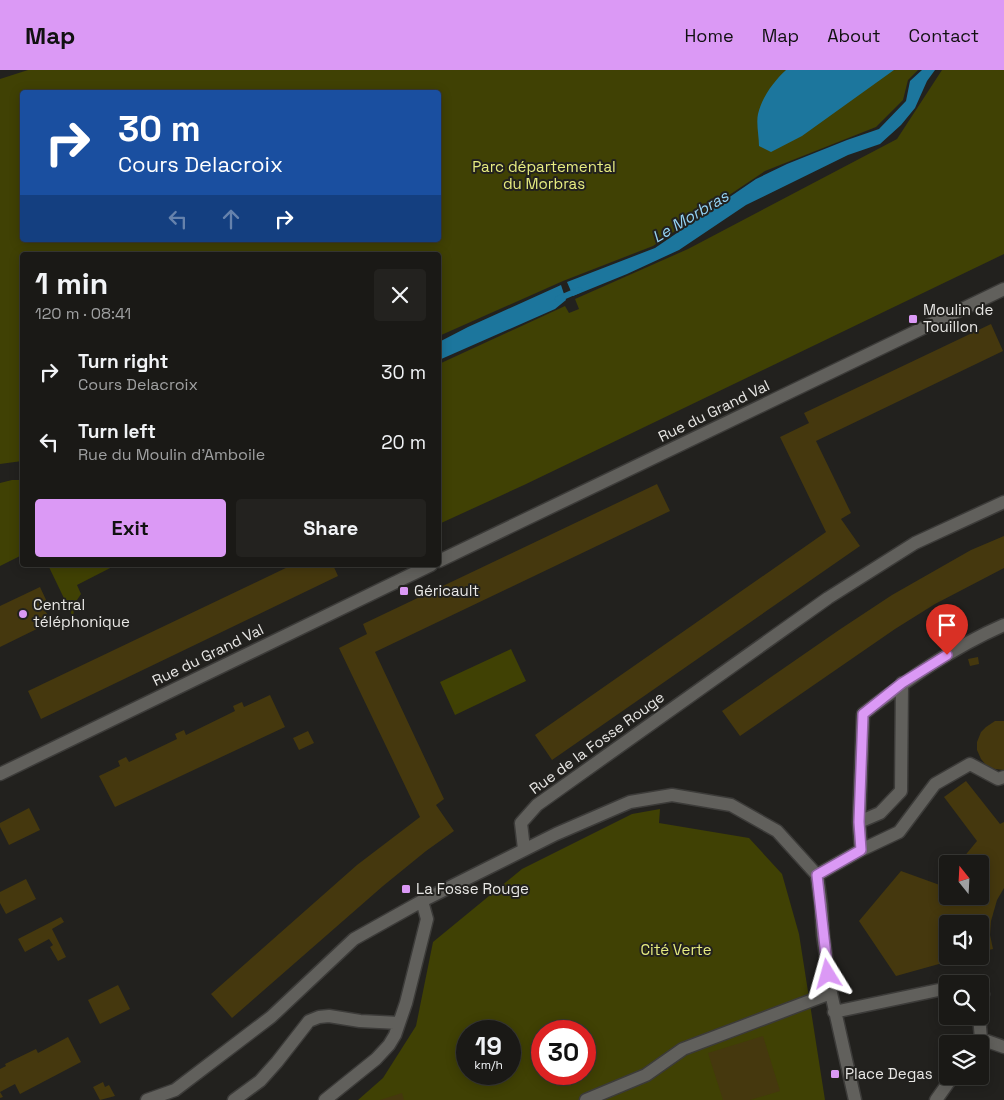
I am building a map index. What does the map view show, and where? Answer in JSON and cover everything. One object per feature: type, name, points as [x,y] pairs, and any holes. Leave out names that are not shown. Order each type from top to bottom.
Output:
[{"type":"street","name":"Rue du Grand Val","points":[[441,560],[1004,289]]},
{"type":"street","name":"Rue de la Fosse Rouge","points":[[524,849],[521,823],[537,805],[828,598],[915,543],[1004,502]]},
{"type":"street","name":"Rue du Grand Val","points":[[0,774],[427,567]]},
{"type":"street","points":[[861,850],[859,822],[863,714],[902,683],[977,636],[1004,625]]},
{"type":"street","points":[[859,822],[880,812],[901,791],[902,683]]},
{"type":"street","points":[[817,875],[861,850],[899,832],[935,784],[970,764],[998,779],[1004,776]]},
{"type":"street","points":[[146,1100],[175,1090],[272,1017],[354,939],[422,901],[524,849],[630,802],[672,795],[732,805],[777,831],[817,875],[834,1012],[856,1100]]},
{"type":"street","points":[[325,1100],[376,1058],[389,1045],[395,1035],[406,1003],[427,919],[422,901]]},
{"type":"street","points":[[834,1012],[939,990]]},
{"type":"street","points":[[586,1100],[646,1075],[683,1049],[831,993]]},
{"type":"street","points":[[234,1100],[260,1081],[300,1031],[314,1019],[329,1016],[360,1021],[399,1023]]},
{"type":"street","points":[[989,1044],[1004,1047]]},
{"type":"street","points":[[936,1100],[947,1085]]},
{"type":"green space","name":"Parc départemental du Morbras","points":[[28,70],[918,70],[908,80],[903,100],[876,127],[765,171],[653,246],[563,281],[441,335],[441,252],[20,252],[20,461],[0,464],[0,79]]},
{"type":"green space","points":[[942,70],[1004,70],[1004,254],[441,523],[441,363],[565,306],[569,313],[579,309],[575,299],[688,249],[897,139]]},
{"type":"green space","points":[[20,480],[20,556],[0,566],[0,483]]},
{"type":"green space","points":[[49,567],[112,567],[77,585],[81,594],[75,603],[73,617]]},
{"type":"green space","points":[[511,649],[526,681],[455,715],[440,682]]},
{"type":"green space","name":"Cité Verte","points":[[660,809],[659,823],[749,838],[782,874],[799,934],[825,1100],[358,1100],[383,1078],[416,1026],[433,942],[522,869],[632,814]]},
{"type":"water","points":[[786,70],[894,70],[802,136],[771,152],[759,146],[758,114],[769,90]]},
{"type":"water","points":[[922,70],[935,70],[927,81],[915,108],[901,125],[880,144],[848,155],[746,205],[679,250],[573,296],[567,282],[655,248],[756,179],[787,164],[879,129],[906,101],[910,81]]},
{"type":"water","points":[[561,285],[566,300],[555,309],[441,359],[441,341]]},
{"type":"building","points":[[991,324],[1003,351],[816,441],[851,513],[841,519],[860,546],[552,760],[535,735],[826,532],[780,437],[809,423],[804,413]]},
{"type":"building","points":[[657,484],[670,511],[375,652],[444,799],[436,805],[454,831],[383,886],[232,1018],[211,994],[357,865],[420,817],[339,648],[367,634],[363,624]]},
{"type":"building","points":[[1004,536],[1004,568],[935,604],[895,629],[740,736],[722,711],[892,595],[971,550]]},
{"type":"building","points":[[288,567],[334,567],[338,576],[41,719],[28,691]]},
{"type":"building","name":"Central téléphonique","points":[[40,587],[47,602],[42,604],[51,622],[0,647],[0,606]]},
{"type":"building","points":[[978,657],[979,664],[970,666],[968,659]]},
{"type":"building","points":[[270,695],[285,727],[115,807],[99,776],[120,766],[118,761],[126,757],[129,762],[177,739],[175,734],[184,730],[186,735],[235,711],[233,706],[242,702],[244,707]]},
{"type":"building","points":[[995,721],[1004,721],[1004,770],[986,765],[977,750],[977,742],[981,732]]},
{"type":"building","points":[[308,731],[314,743],[299,750],[293,738]]},
{"type":"building","points":[[966,781],[1000,824],[1004,822],[1004,888],[997,900],[991,921],[990,935],[993,949],[989,950],[989,915],[939,915],[939,964],[896,976],[859,921],[901,871],[939,885],[939,905],[989,905],[989,855],[965,855],[977,841],[944,797]]},
{"type":"building","points":[[29,808],[40,830],[9,845],[0,827],[0,823]]},
{"type":"building","points":[[26,879],[36,899],[6,914],[0,903],[0,892]]},
{"type":"building","points":[[61,917],[64,922],[52,929],[66,957],[58,961],[50,947],[53,945],[49,939],[25,952],[18,939]]},
{"type":"building","points":[[118,985],[130,1009],[100,1024],[88,1000]]},
{"type":"building","points":[[763,1036],[780,1091],[750,1100],[723,1100],[708,1053]]},
{"type":"building","points":[[68,1037],[81,1062],[20,1094],[15,1084],[0,1092],[0,1069],[6,1066],[5,1064],[36,1049],[38,1053]]},
{"type":"building","points":[[103,1082],[105,1087],[109,1085],[115,1096],[100,1100],[93,1087]]},
{"type":"building","points":[[402,1093],[404,1100],[380,1100]]},
{"type":"waterway","name":"Le Morbras","points":[[558,299],[579,290]]},
{"type":"place","name":"Moulin de Touillon","points":[[913,319]]},
{"type":"place","name":"Géricault","points":[[404,591]]},
{"type":"place","name":"Central téléphonique","points":[[23,614]]},
{"type":"place","name":"La Fosse Rouge","points":[[406,889]]},
{"type":"place","name":"Place Degas","points":[[835,1074]]},
{"type":"route","points":[[828,974],[817,875],[861,850],[859,822],[863,714],[902,683],[947,655]]}]
